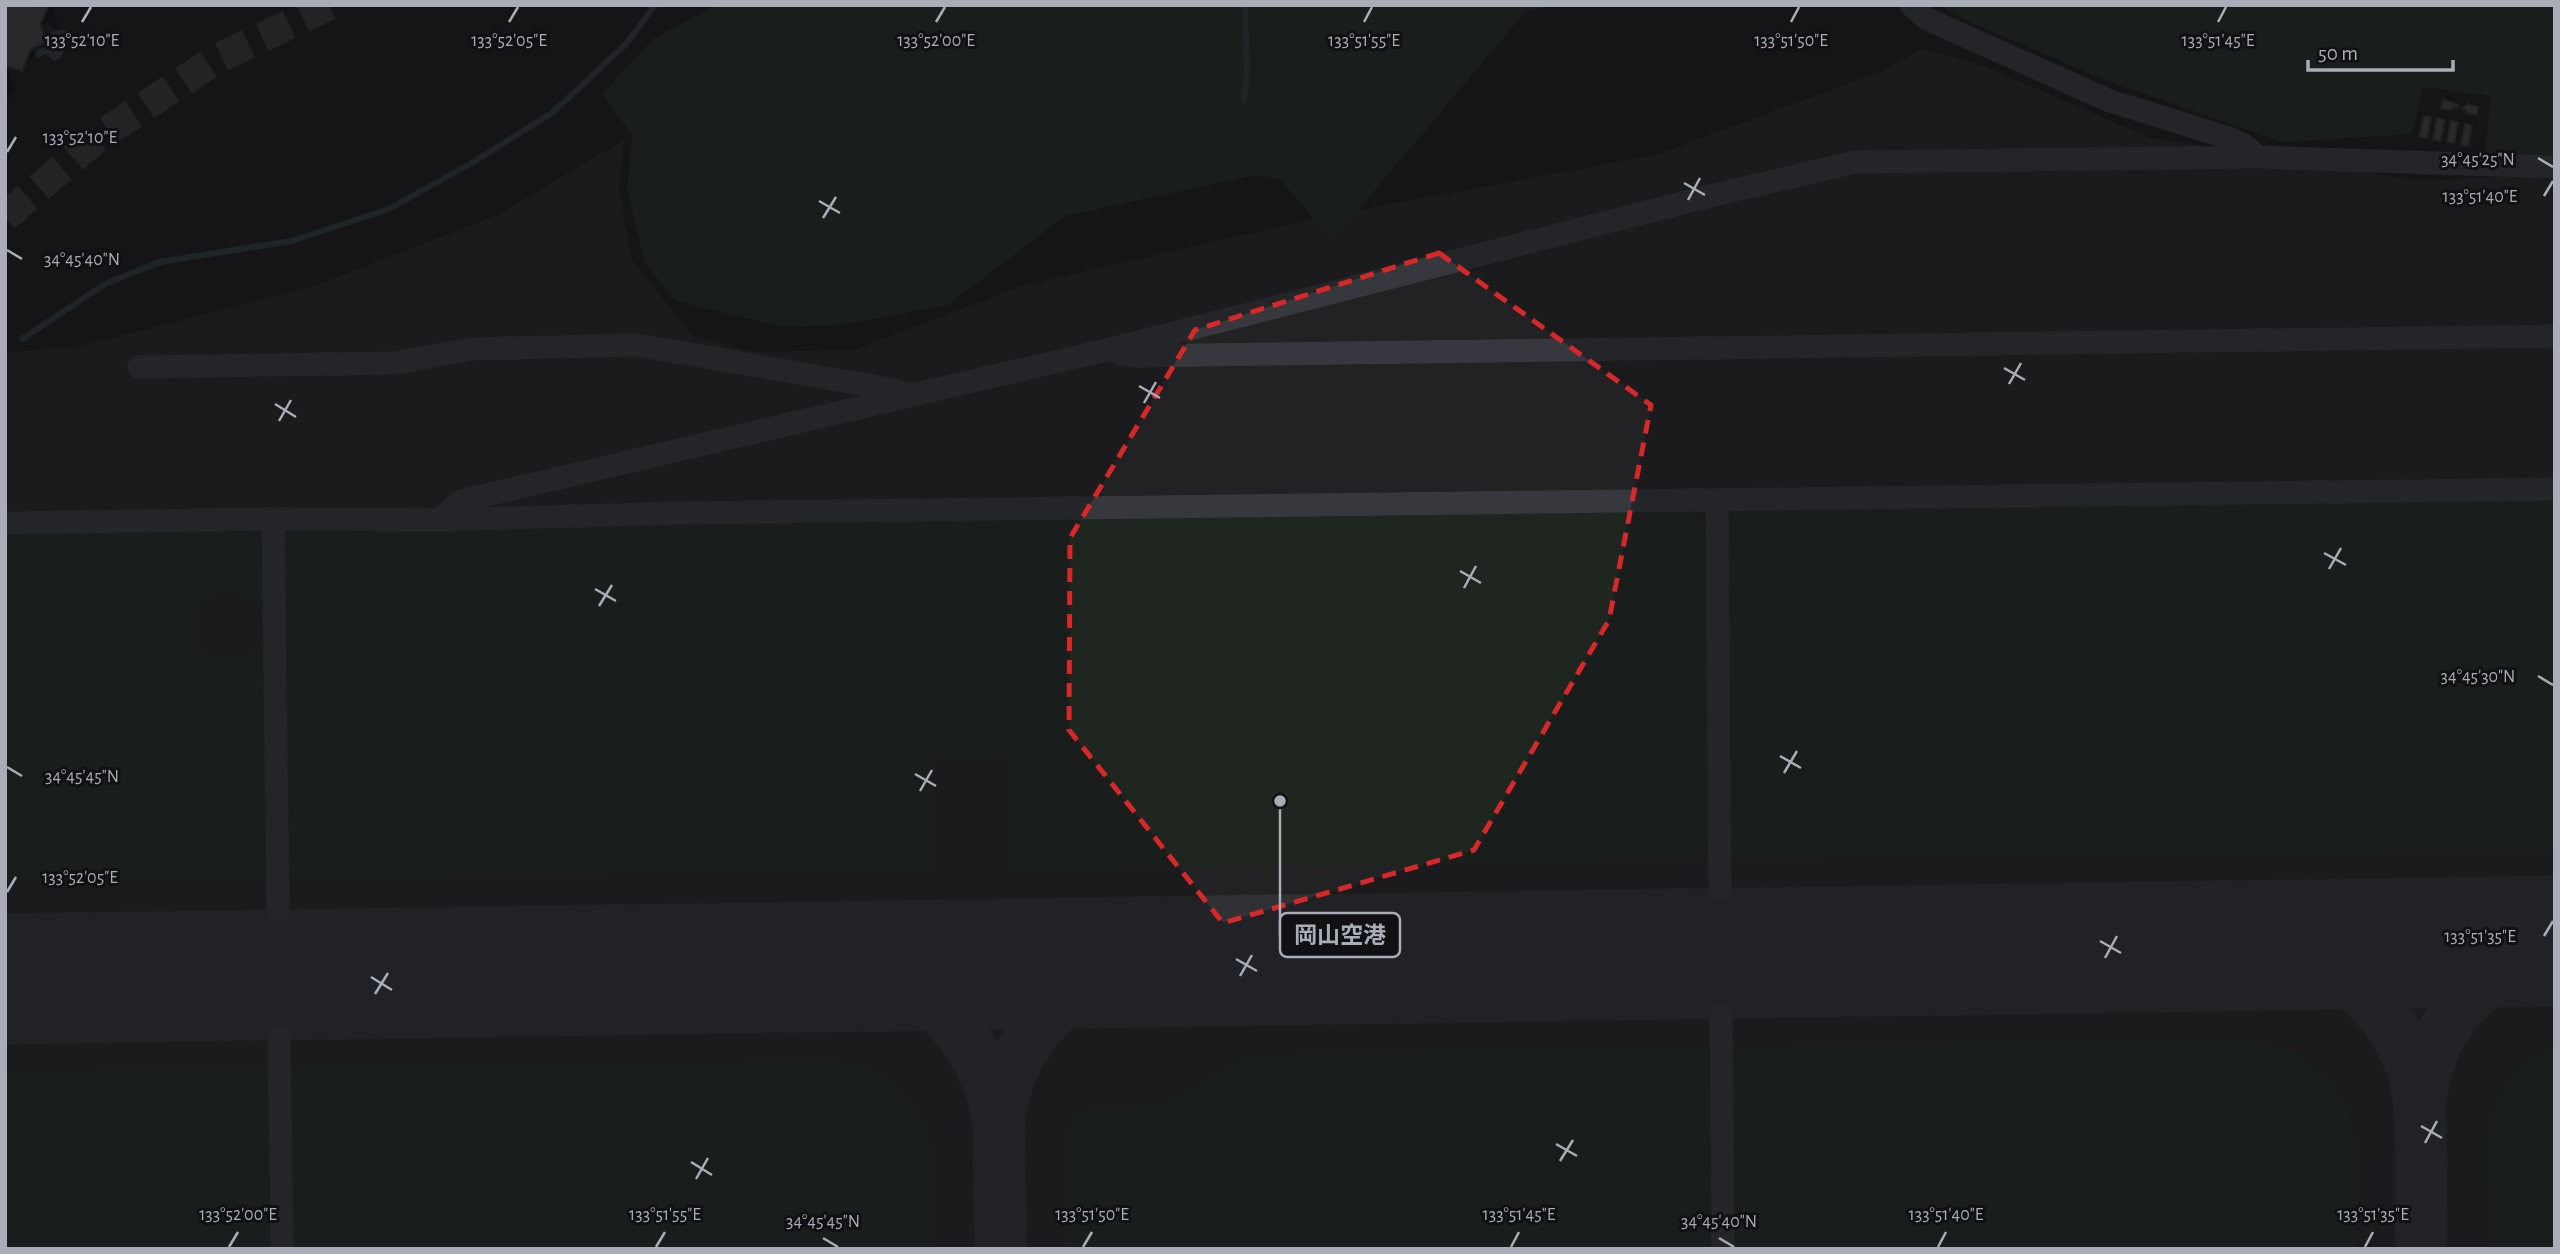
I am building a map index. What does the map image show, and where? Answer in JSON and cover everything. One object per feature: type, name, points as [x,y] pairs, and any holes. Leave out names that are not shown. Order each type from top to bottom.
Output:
[{"type":"street","points":[[1911,5],[1927,19],[2110,101],[2229,138],[2244,145],[2258,157]]},
{"type":"street","points":[[439,520],[461,501],[1103,351],[1706,197],[1855,162],[2258,157],[2555,167]]},
{"type":"street","points":[[1103,351],[1133,356],[2555,336]]},
{"type":"street","points":[[139,368],[395,363],[470,349],[637,345],[884,388],[912,396]]},
{"type":"street","points":[[5,523],[273,519],[439,520],[681,513],[2555,489]]},
{"type":"street","points":[[1717,500],[1720,888]]},
{"type":"street","points":[[273,519],[278,909]]},
{"type":"street","points":[[1721,1016],[1723,1249]]},
{"type":"street","points":[[279,1037],[282,1249]]},
{"type":"highlighted area","points":[[1439,253],[1651,405],[1609,620],[1474,850],[1223,923],[1069,730],[1070,538],[1195,330]]},
{"type":"shaded area","points":[[717,5],[1552,5],[1525,12],[1332,241],[1280,179],[1256,175],[1065,216],[948,305],[841,325],[783,327],[676,301],[645,263],[627,190],[632,135],[602,94],[653,39]]},
{"type":"shaded area","points":[[1940,5],[2555,5],[2555,155],[2485,153],[2491,96],[2423,87],[2412,134],[2281,142],[2108,81],[1967,21]]},
{"type":"shaded area","points":[[48,22],[54,30],[67,30],[69,39],[60,59],[54,61],[46,54],[37,58],[33,50],[39,50],[51,43],[41,25]]},
{"type":"shaded area","points":[[1922,49],[1984,66],[2150,138],[2421,181],[2555,173],[2555,1249],[5,1249],[5,350],[8,353],[81,346],[312,287],[498,215],[624,140],[619,188],[631,259],[692,335],[753,352],[854,350],[1025,285],[1331,215],[1656,155],[1885,70]]},
{"type":"shaded area","points":[[2555,497],[2555,850],[1725,859],[1727,519],[1738,510]]},
{"type":"shaded area","points":[[1675,509],[1696,516],[1708,533],[1713,858],[1010,870],[1006,757],[930,756],[932,870],[285,878],[284,545],[297,529]]},
{"type":"shaded area","points":[[246,531],[261,540],[268,561],[273,878],[5,882],[5,534]],"holes":[[[232,590],[254,603],[262,617],[263,633],[257,645],[239,658],[222,659],[208,654],[199,644],[194,631],[195,617],[201,604],[213,595]]]},
{"type":"shaded area","points":[[2254,1040],[2301,1055],[2334,1086],[2349,1111],[2355,1142],[2355,1249],[1730,1249],[1728,1047]]},
{"type":"shaded area","points":[[1715,1047],[1718,1249],[1066,1249],[1066,1149],[1072,1123],[1080,1112],[1094,1109],[1161,1107],[1248,1055]]},
{"type":"shaded area","points":[[2555,1048],[2555,1249],[2488,1249],[2486,1138],[2491,1113],[2516,1070],[2538,1055]]},
{"type":"shaded area","points":[[833,1061],[855,1064],[890,1077],[917,1110],[931,1147],[934,1167],[936,1249],[289,1249],[286,1067]]},
{"type":"shaded area","points":[[275,1068],[278,1249],[5,1249],[5,1071]]},
{"type":"building","points":[[5,5],[48,7],[40,25],[47,41],[31,49],[22,71],[5,65]]},
{"type":"building","points":[[2443,100],[2453,102],[2458,105],[2457,108],[2441,108]]},
{"type":"building","points":[[2467,104],[2478,107],[2477,115],[2466,113],[2466,110],[2462,109]]},
{"type":"building","points":[[2424,116],[2431,117],[2427,138],[2419,136]]},
{"type":"building","points":[[2437,118],[2445,120],[2440,141],[2433,139]]},
{"type":"building","points":[[2451,121],[2458,122],[2454,143],[2447,142]]},
{"type":"building","points":[[2465,124],[2472,125],[2468,146],[2461,145]]},
{"type":"waterway","points":[[22,339],[105,284],[160,262],[291,241],[389,209],[470,164],[552,113],[626,44],[655,5]]},
{"type":"waterway","points":[[1244,100],[1247,74],[1245,5]]},
{"type":"taxiway","points":[[2248,945],[2296,955],[2332,970],[2369,999],[2398,1037],[2408,1058],[2419,1103],[2421,1249]]},
{"type":"taxiway","points":[[2419,1102],[2438,1040],[2460,1008],[2502,970],[2536,954],[2555,949]]},
{"type":"taxiway","points":[[998,1123],[1008,1080],[1015,1063],[1036,1031],[1062,1003],[1077,991],[1110,974],[1139,967],[1190,961]]},
{"type":"taxiway","points":[[823,967],[878,976],[908,987],[946,1016],[974,1054],[985,1075],[998,1120],[1001,1249]]},
{"type":"runway","points":[[5,979],[2555,941]]},
{"type":"tunnel","points":[[5,217],[97,138],[215,60],[329,5]]},
{"type":"place","name":"岡山空港","points":[[1280,801]]}]
